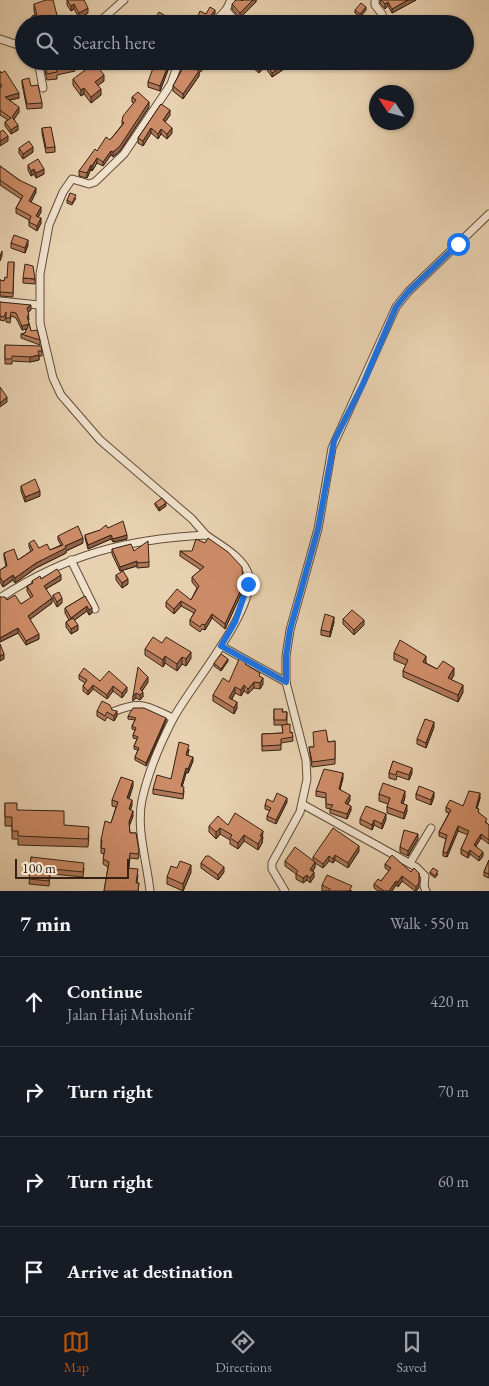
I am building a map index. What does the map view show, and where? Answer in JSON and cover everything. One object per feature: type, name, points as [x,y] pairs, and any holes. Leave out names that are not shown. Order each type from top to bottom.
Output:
[{"type":"street","points":[[105,15],[115,3],[124,0]]},
{"type":"street","points":[[375,0],[375,5],[382,14]]},
{"type":"street","points":[[221,15],[226,10],[229,1]]},
{"type":"street","points":[[226,10],[230,15]]},
{"type":"street","points":[[0,38],[15,44]]},
{"type":"street","points":[[40,70],[43,88]]},
{"type":"street","points":[[150,891],[142,831],[141,802],[173,718],[221,646],[242,606],[249,577],[242,563],[206,534],[192,519],[100,440],[61,395],[48,362],[40,323],[39,305],[40,274],[49,225],[63,192],[72,179],[89,184],[100,179],[124,154],[171,84],[176,70]]},
{"type":"street","points":[[285,891],[272,869],[272,863],[293,827],[302,804],[307,780],[306,760],[286,682],[286,656],[290,630],[318,529],[334,441],[363,384],[396,307],[408,292],[489,214]]},
{"type":"street","points":[[0,300],[39,305]]},
{"type":"street","points":[[0,598],[30,580],[72,560],[144,541],[206,534]]},
{"type":"street","points":[[72,560],[95,609]]},
{"type":"street","points":[[221,646],[286,682]]},
{"type":"street","points":[[115,711],[141,704],[173,718]]},
{"type":"street","points":[[302,804],[410,863],[425,876],[424,886],[426,891]]},
{"type":"street","points":[[410,863],[431,828]]},
{"type":"building","points":[[53,0],[57,15],[37,15],[34,4]]},
{"type":"building","points":[[67,0],[84,0],[88,8],[79,13],[74,4],[71,6]]},
{"type":"building","points":[[236,0],[253,0],[240,13],[232,4]]},
{"type":"building","points":[[381,0],[408,0],[392,9],[388,2],[385,4]]},
{"type":"building","points":[[361,3],[366,7],[360,14],[355,10]]},
{"type":"building","points":[[210,7],[215,10],[211,15],[198,15],[200,11],[206,14]]},
{"type":"building","points":[[46,70],[56,70],[57,72],[47,74]]},
{"type":"building","points":[[85,70],[100,70],[104,75],[95,82],[101,89],[91,97],[84,88],[81,90],[73,79]]},
{"type":"building","points":[[152,70],[166,70],[160,86],[148,82]]},
{"type":"building","points":[[182,70],[199,71],[183,94],[173,86]]},
{"type":"building","points":[[0,71],[1,73],[5,71],[19,93],[5,97],[19,107],[12,117],[18,125],[11,130],[5,122],[11,118],[0,110],[0,88],[2,86],[0,83]]},
{"type":"building","points":[[29,78],[31,86],[38,85],[42,103],[27,104],[22,80]]},
{"type":"building","points":[[138,92],[149,102],[120,146],[113,152],[111,151],[103,162],[97,158],[87,173],[79,171],[95,149],[97,151],[106,137],[110,140],[124,123],[122,121],[123,116],[136,100],[132,97]]},
{"type":"building","points":[[161,104],[170,110],[163,120],[172,128],[167,134],[161,129],[158,134],[151,128],[143,141],[138,138]]},
{"type":"building","points":[[51,127],[55,147],[46,148],[42,128]]},
{"type":"building","points":[[3,130],[8,136],[0,141],[0,132]]},
{"type":"building","points":[[29,141],[33,147],[23,154],[19,148]]},
{"type":"building","points":[[38,159],[44,169],[36,173],[34,169],[31,171],[28,165]]},
{"type":"building","points":[[0,166],[19,180],[36,188],[29,201],[41,207],[36,216],[41,218],[37,226],[29,222],[31,216],[16,208],[23,196],[0,180]]},
{"type":"building","points":[[70,193],[76,195],[72,203],[67,200]]},
{"type":"building","points":[[14,235],[28,240],[25,248],[11,243]]},
{"type":"building","points":[[8,262],[14,262],[13,293],[0,292],[0,280],[4,281],[5,277],[7,278]]},
{"type":"building","points":[[25,264],[33,266],[35,279],[23,278]]},
{"type":"building","points":[[0,302],[31,305],[27,308],[29,315],[27,316],[31,331],[37,330],[40,340],[21,334],[25,333],[29,324],[22,326],[16,313],[11,312],[10,318],[6,318],[6,312],[4,317],[0,316]]},
{"type":"building","points":[[5,345],[41,346],[42,351],[38,351],[39,355],[30,357],[12,356],[12,359],[5,359]]},
{"type":"building","points":[[0,387],[7,397],[0,403]]},
{"type":"building","points":[[35,479],[40,491],[25,497],[21,486]]},
{"type":"building","points":[[162,498],[166,503],[159,508],[155,503]]},
{"type":"building","points":[[123,521],[127,535],[113,539],[111,535],[88,545],[85,535],[100,530],[106,525],[108,528]]},
{"type":"building","points":[[78,526],[83,538],[36,563],[15,578],[13,575],[3,582],[0,577],[0,570],[7,566],[4,553],[14,549],[18,560],[33,550],[29,543],[34,540],[39,548],[47,544],[50,550],[63,545],[58,536]]},
{"type":"building","points":[[208,538],[228,552],[242,567],[243,585],[225,624],[212,614],[205,625],[202,624],[200,627],[190,620],[196,610],[181,601],[174,609],[166,602],[177,589],[191,600],[199,586],[192,577],[204,567],[180,551],[192,551],[196,539],[205,543]]},
{"type":"building","points":[[148,541],[149,562],[137,563],[137,561],[120,567],[112,549],[131,544],[134,551]]},
{"type":"building","points":[[57,569],[61,575],[44,586],[52,598],[28,616],[39,634],[26,641],[18,628],[0,638],[0,597],[5,597],[7,600],[15,595],[21,604],[33,596],[27,586],[33,583],[32,581],[40,576],[41,579]]},
{"type":"building","points":[[123,571],[128,579],[122,583],[116,575]]},
{"type":"building","points":[[59,592],[62,598],[57,602],[53,595]]},
{"type":"building","points":[[85,596],[92,608],[89,610],[87,606],[71,618],[65,608]]},
{"type":"building","points":[[352,610],[364,620],[354,630],[343,619]]},
{"type":"building","points":[[325,614],[334,617],[330,632],[321,630]]},
{"type":"building","points":[[73,618],[78,625],[71,629],[66,622]]},
{"type":"building","points":[[153,637],[162,643],[166,637],[191,652],[186,659],[182,657],[177,664],[165,656],[163,660],[145,649]]},
{"type":"building","points":[[400,640],[426,656],[423,662],[437,669],[443,661],[454,668],[448,678],[463,685],[458,695],[403,671],[408,660],[394,653]]},
{"type":"building","points":[[0,644],[4,654],[0,656]]},
{"type":"building","points":[[221,654],[228,659],[221,669],[214,663]]},
{"type":"building","points":[[240,657],[247,661],[245,664],[260,673],[259,676],[263,678],[260,683],[254,682],[248,689],[244,685],[241,690],[235,687],[229,698],[237,702],[234,708],[213,695],[223,678],[229,682]]},
{"type":"building","points":[[138,667],[148,677],[140,689],[143,692],[140,695],[136,693],[133,696]]},
{"type":"building","points":[[84,668],[100,681],[109,671],[127,687],[122,693],[113,686],[107,695],[93,685],[88,691],[83,686],[87,680],[79,675]]},
{"type":"building","points":[[102,701],[110,705],[112,710],[117,711],[114,716],[107,712],[105,716],[97,711]]},
{"type":"building","points":[[133,708],[144,708],[166,718],[146,763],[135,757],[139,748],[134,746],[138,737],[133,735],[136,728],[132,726],[136,718],[128,716]]},
{"type":"building","points":[[274,709],[283,709],[282,712],[287,712],[286,720],[274,720]]},
{"type":"building","points":[[425,719],[434,722],[426,743],[417,739]]},
{"type":"building","points":[[290,724],[290,733],[292,732],[293,737],[281,739],[281,745],[262,746],[262,734],[283,733],[282,725]]},
{"type":"building","points":[[326,730],[328,742],[335,741],[335,759],[312,762],[309,747],[314,747],[313,732]]},
{"type":"building","points":[[179,742],[189,745],[186,755],[193,757],[188,769],[186,768],[181,786],[184,787],[183,794],[153,789],[157,775],[171,779]]},
{"type":"building","points":[[393,761],[412,768],[409,775],[397,771],[396,775],[389,773]]},
{"type":"building","points":[[324,769],[343,773],[339,789],[350,795],[345,803],[351,806],[347,814],[330,809],[333,805],[326,804],[326,793],[316,791]]},
{"type":"building","points":[[121,777],[133,781],[127,798],[132,800],[129,809],[133,811],[129,822],[130,833],[136,833],[139,851],[138,854],[130,853],[128,868],[138,869],[136,883],[139,883],[138,891],[104,891],[109,862],[103,859],[105,849],[101,848],[101,840],[105,821],[111,823],[118,802],[112,800]]},
{"type":"building","points":[[383,783],[405,791],[401,803],[407,805],[404,813],[387,807],[390,798],[379,794]]},
{"type":"building","points":[[419,786],[434,792],[431,800],[416,794]]},
{"type":"building","points":[[469,791],[480,793],[476,808],[487,819],[485,822],[489,825],[489,840],[481,834],[474,845],[483,852],[479,857],[470,850],[468,853],[461,849],[469,831],[458,826],[447,853],[443,852],[447,835],[439,832],[451,810],[446,807],[450,800],[463,806]]},
{"type":"building","points":[[277,793],[287,798],[276,820],[267,816],[271,808],[265,805],[267,799],[273,802]]},
{"type":"building","points":[[5,803],[17,803],[17,810],[64,811],[64,825],[89,827],[88,839],[18,836],[18,831],[12,831],[12,817],[5,817]]},
{"type":"building","points":[[366,806],[386,814],[382,824],[374,820],[372,825],[360,819]]},
{"type":"building","points":[[235,813],[263,831],[258,844],[244,835],[238,843],[230,838],[232,835],[220,828],[216,832],[209,826],[218,816],[228,825]]},
{"type":"building","points":[[333,828],[359,846],[348,863],[335,855],[333,859],[329,856],[323,864],[313,857]]},
{"type":"building","points":[[404,830],[418,834],[408,851],[400,847]]},
{"type":"building","points":[[295,847],[315,862],[310,870],[314,872],[310,878],[307,875],[303,878],[296,874],[298,871],[285,861]]},
{"type":"building","points":[[392,855],[411,872],[414,868],[419,873],[419,883],[416,887],[402,876],[389,891],[384,891],[374,884],[378,879],[381,881],[391,868],[385,864]]},
{"type":"building","points":[[206,856],[209,856],[224,867],[218,875],[201,863]]},
{"type":"building","points":[[31,857],[84,863],[83,872],[50,869],[49,881],[29,879]]},
{"type":"building","points":[[489,860],[489,874],[484,872]]},
{"type":"building","points":[[180,861],[191,865],[183,884],[167,877],[171,866],[177,868]]},
{"type":"building","points":[[433,868],[438,871],[435,876],[430,872]]},
{"type":"building","points":[[327,875],[352,886],[349,891],[329,891],[330,889],[322,885]]},
{"type":"route","points":[[248,584],[246,596],[235,622],[221,646],[286,682],[286,656],[290,630],[318,529],[334,441],[363,384],[396,307],[408,292],[458,244]]}]
